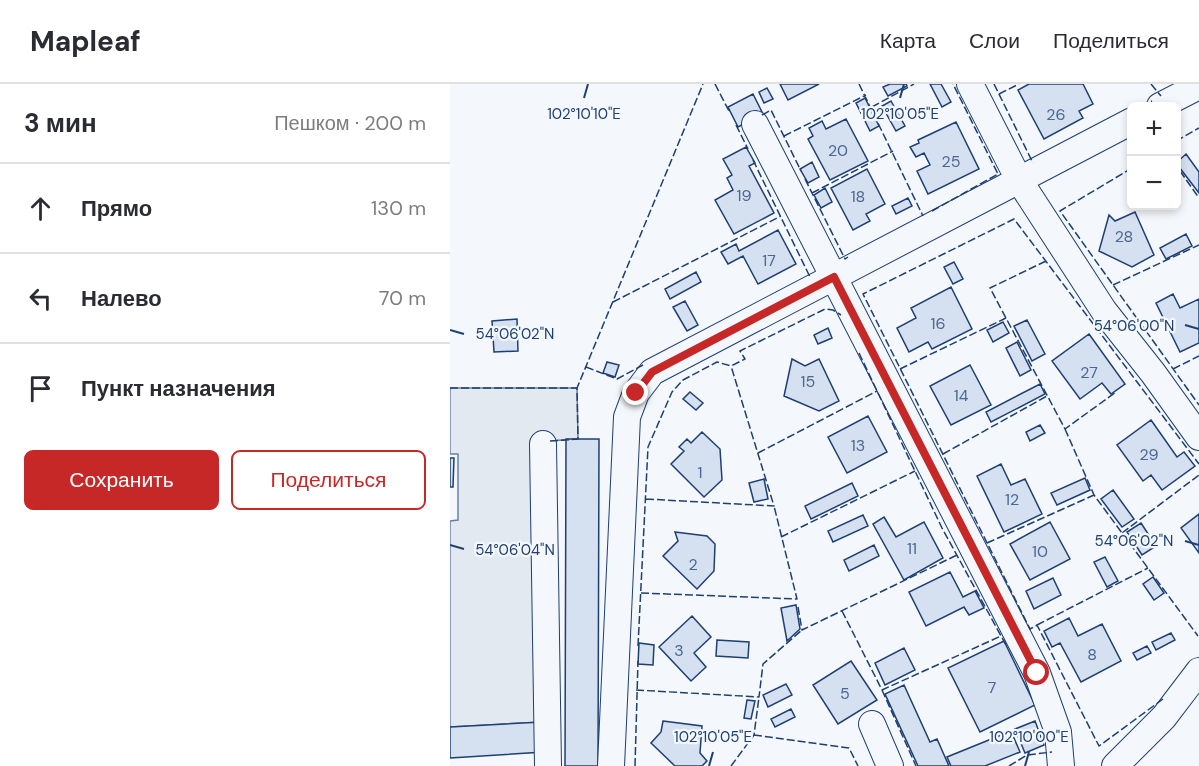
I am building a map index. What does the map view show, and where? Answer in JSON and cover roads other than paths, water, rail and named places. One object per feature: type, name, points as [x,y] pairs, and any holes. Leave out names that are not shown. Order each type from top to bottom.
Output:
[{"type":"lane","points":[[970,84],[1019,180],[1104,311],[1199,437]]},
{"type":"lane","points":[[1168,102],[1199,87]]},
{"type":"lane","points":[[755,124],[1037,673],[1058,732],[1061,766]]},
{"type":"lane","points":[[611,766],[627,417],[636,393],[652,372],[1127,124]]},
{"type":"lane","points":[[543,444],[548,766]]},
{"type":"lane","points":[[1115,766],[1164,717],[1199,671]]},
{"type":"lane","points":[[872,724],[890,766]]}]
